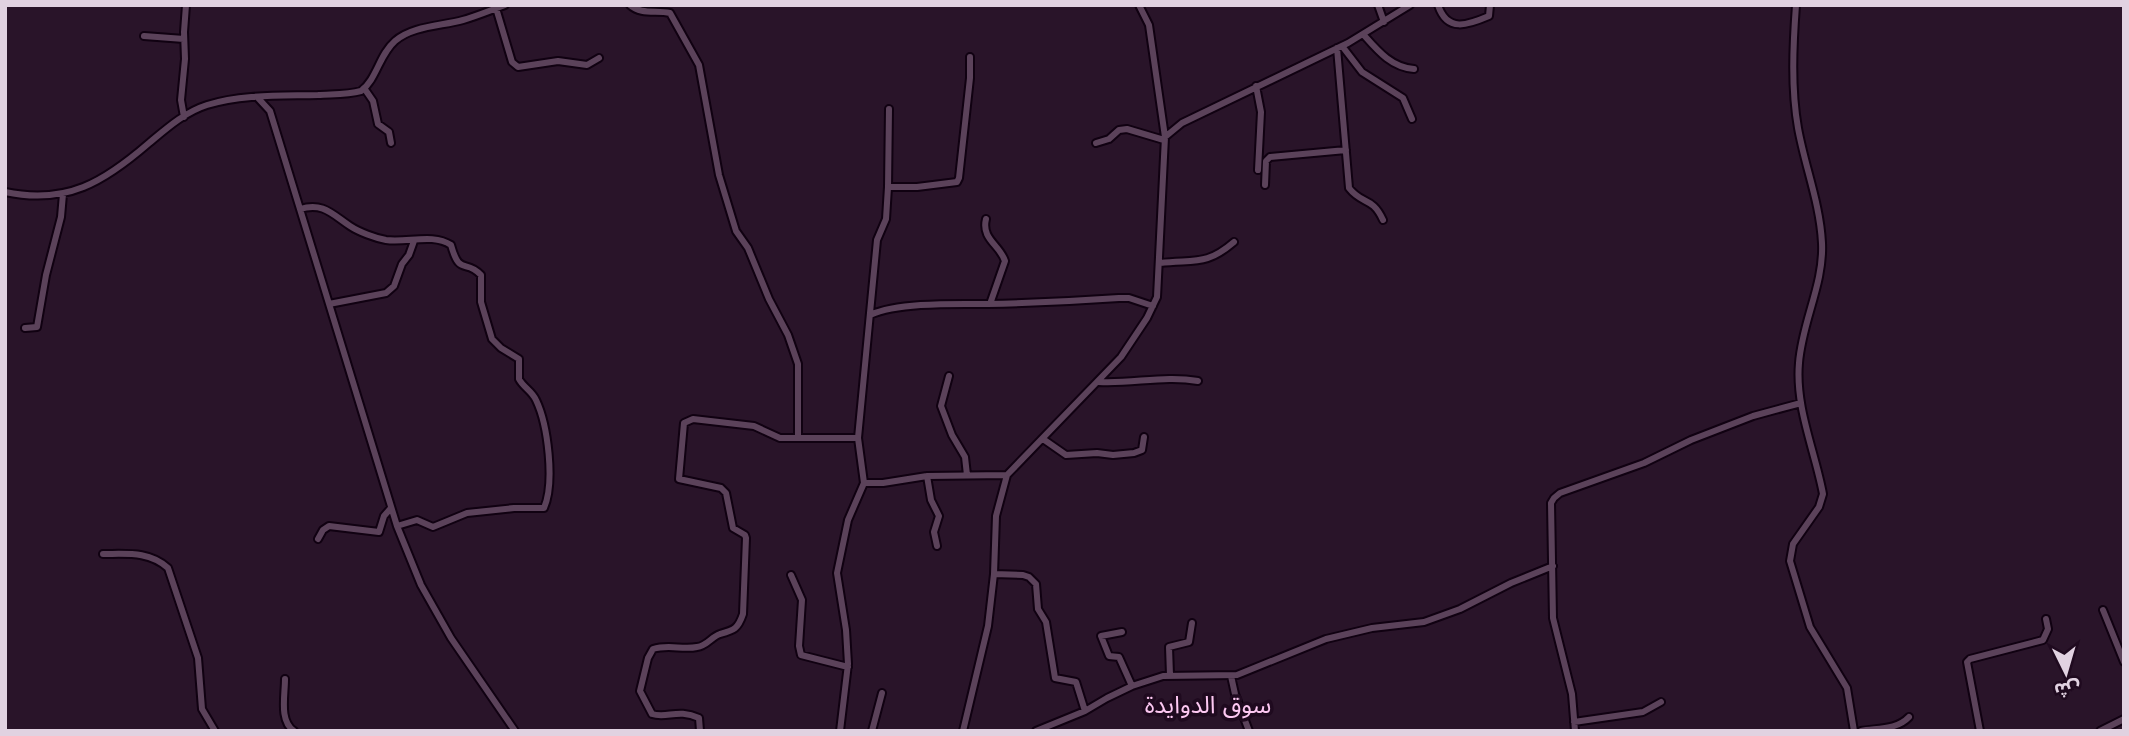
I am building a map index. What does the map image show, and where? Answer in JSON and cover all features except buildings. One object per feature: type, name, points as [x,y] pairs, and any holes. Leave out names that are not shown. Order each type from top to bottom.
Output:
[{"type":"street","points":[[184,117],[181,100],[186,5]]},
{"type":"street","points":[[5,192],[37,197],[63,194],[88,186],[112,173],[172,123],[204,106],[222,101],[355,93],[364,89],[380,60],[398,38],[505,5]]},
{"type":"street","points":[[630,5],[646,12],[670,13],[699,65],[719,175],[736,232],[748,248],[769,299],[788,335],[798,364],[798,438]]},
{"type":"street","points":[[963,731],[988,625],[997,509],[1006,475],[1099,382],[1136,337],[1153,306],[1158,287],[1165,139],[1149,25],[1139,5]]},
{"type":"street","points":[[1378,5],[1384,22]]},
{"type":"street","points":[[1165,139],[1177,126],[1339,47],[1410,5]]},
{"type":"street","points":[[1438,5],[1443,18],[1462,25],[1489,16],[1490,5]]},
{"type":"street","points":[[1796,5],[1796,116],[1819,212],[1822,256],[1799,360],[1801,403],[1823,496],[1819,507],[1793,544],[1790,561],[1810,627],[1847,688],[1854,731]]},
{"type":"street","points":[[496,8],[512,62],[518,67],[558,61],[587,65],[599,58]]},
{"type":"street","points":[[1363,34],[1391,62],[1414,69]]},
{"type":"street","points":[[144,36],[184,39]]},
{"type":"street","points":[[1339,47],[1362,72],[1403,98],[1412,119]]},
{"type":"street","points":[[1339,47],[1349,188],[1357,196],[1375,205],[1383,220]]},
{"type":"street","points":[[888,187],[957,182],[970,78],[970,57]]},
{"type":"street","points":[[1256,86],[1261,112],[1258,170]]},
{"type":"street","points":[[364,89],[374,103],[378,124],[390,134],[391,143]]},
{"type":"street","points":[[275,97],[270,104],[270,111],[397,526],[421,585],[445,629],[514,731]]},
{"type":"street","points":[[258,98],[270,111]]},
{"type":"street","points":[[840,731],[848,667],[846,630],[837,573],[848,520],[864,483],[858,438],[877,240],[886,219],[889,109]]},
{"type":"street","points":[[1096,143],[1108,139],[1119,130],[1128,129],[1165,139]]},
{"type":"street","points":[[1265,185],[1266,161],[1270,157],[1346,150]]},
{"type":"street","points":[[25,328],[37,327],[46,275],[61,217],[63,194]]},
{"type":"street","points":[[300,209],[321,207],[361,231],[385,240],[436,240],[451,245],[454,260],[460,265],[473,268],[481,275],[481,302],[492,339],[519,359],[519,379],[536,398],[542,417],[549,465],[544,508],[467,513],[433,527],[417,520],[397,526]]},
{"type":"street","points":[[986,219],[984,226],[989,240],[1003,254],[1005,261],[990,304]]},
{"type":"street","points":[[329,304],[386,293],[394,286],[401,264],[409,255],[414,241]]},
{"type":"street","points":[[1160,263],[1208,260],[1219,255],[1234,242]]},
{"type":"street","points":[[870,314],[883,310],[944,304],[1119,298],[1146,302],[1153,306]]},
{"type":"street","points":[[949,376],[941,406],[952,435],[965,457],[967,475]]},
{"type":"street","points":[[1099,382],[1165,379],[1198,381]]},
{"type":"street","points":[[1575,731],[1568,671],[1554,626],[1551,503],[1554,498],[1560,493],[1644,463],[1691,440],[1753,416],[1801,403]]},
{"type":"street","points":[[700,731],[699,718],[691,714],[675,712],[652,715],[640,691],[648,658],[653,649],[668,645],[700,647],[715,636],[731,632],[743,614],[746,538],[733,528],[726,494],[721,488],[679,479],[684,423],[693,419],[754,426],[776,437],[858,438]]},
{"type":"street","points":[[1043,439],[1066,455],[1113,455],[1142,450],[1144,437]]},
{"type":"street","points":[[864,483],[927,476],[1006,475]]},
{"type":"street","points":[[927,476],[931,499],[939,516],[934,532],[937,546]]},
{"type":"street","points":[[318,539],[329,526],[379,531],[384,516],[391,508]]},
{"type":"street","points":[[103,554],[145,555],[160,561],[167,568],[198,658],[202,709],[215,731]]},
{"type":"street","points":[[1036,731],[1085,711],[1132,686],[1170,676],[1231,676],[1344,634],[1424,622],[1460,609],[1511,583],[1553,566]]},
{"type":"street","points":[[994,574],[1023,575],[1036,584],[1038,609],[1046,622],[1055,678],[1076,682],[1085,711]]},
{"type":"street","points":[[791,575],[802,600],[799,653],[804,657],[848,667]]},
{"type":"street","points":[[2103,610],[2124,662]]},
{"type":"street","points":[[1980,731],[1967,662],[2043,640],[2048,629],[2046,619]]},
{"type":"street","points":[[1170,676],[1169,646],[1189,642],[1192,623]]},
{"type":"street","points":[[1122,632],[1101,636],[1109,656],[1119,657],[1132,686]]},
{"type":"street","points":[[1231,676],[1249,731]]},
{"type":"street","points":[[285,679],[285,718],[294,731]]},
{"type":"street","points":[[872,731],[882,693]]},
{"type":"street","points":[[1574,722],[1643,712],[1661,702]]},
{"type":"street","points":[[1861,731],[1893,726],[1903,723],[1909,717]]},
{"type":"street","points":[[2100,731],[2124,719]]},
{"type":"district","name":"سوق الدوايدة","points":[[1208,705]]}]
